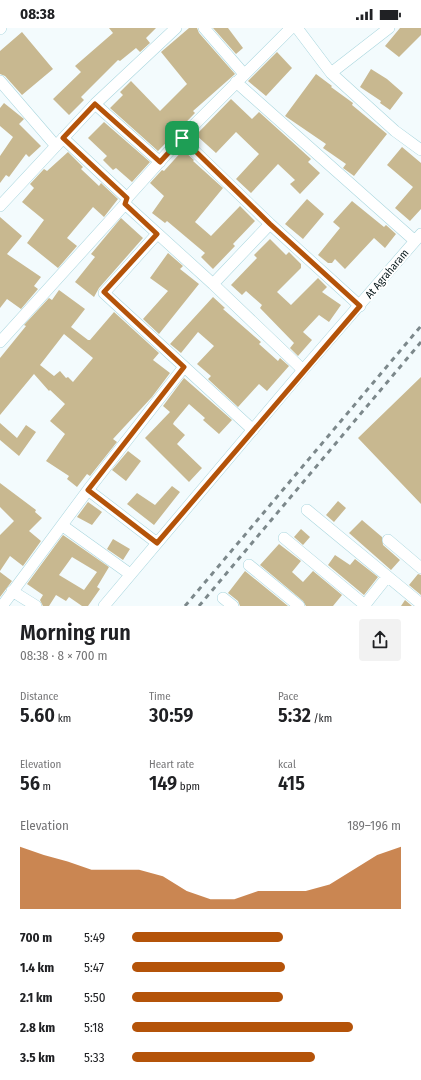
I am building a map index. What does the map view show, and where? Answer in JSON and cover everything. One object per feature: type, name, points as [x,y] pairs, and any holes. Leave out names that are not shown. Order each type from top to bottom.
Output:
[{"type":"street","points":[[0,206],[95,104],[176,28]]},
{"type":"street","points":[[204,28],[240,78],[418,238]]},
{"type":"street","points":[[0,342],[182,138],[291,28]]},
{"type":"street","points":[[297,28],[332,73],[396,130],[421,150]]},
{"type":"street","points":[[332,73],[389,28]]},
{"type":"street","points":[[2,89],[126,201],[157,234],[213,284],[303,370]]},
{"type":"street","points":[[95,104],[160,162]]},
{"type":"street","points":[[182,138],[270,224],[360,306]]},
{"type":"street","points":[[213,284],[270,224]]},
{"type":"street","points":[[157,234],[104,292],[253,430]]},
{"type":"street","name":"At Agraharam","points":[[104,606],[303,370],[418,238]]},
{"type":"street","points":[[2,606],[63,526],[88,490],[184,367]]},
{"type":"street","points":[[88,490],[157,543]]},
{"type":"street","points":[[307,510],[421,604]]},
{"type":"street","points":[[63,526],[130,574]]},
{"type":"street","points":[[284,538],[365,606],[387,577]]},
{"type":"street","points":[[388,540],[421,568]]},
{"type":"street","points":[[249,565],[299,606]]},
{"type":"street","points":[[12,591],[36,606]]},
{"type":"street","points":[[223,598],[233,606]]},
{"type":"building","points":[[109,28],[156,28],[146,38],[150,43],[140,52],[136,48],[120,61],[118,60],[81,97],[84,100],[69,115],[53,99],[81,72],[75,66],[113,33]]},
{"type":"building","points":[[189,28],[197,28],[199,33],[235,74],[193,111],[195,113],[158,151],[110,108],[123,95],[120,92],[131,81],[160,111],[187,84],[161,52]]},
{"type":"building","points":[[213,28],[228,28],[243,48],[236,54]]},
{"type":"building","points":[[400,28],[421,28],[421,35],[399,57],[385,46]]},
{"type":"building","points":[[22,32],[53,69],[22,95],[5,76],[0,74],[0,51]]},
{"type":"building","points":[[277,52],[292,68],[266,96],[248,81]]},
{"type":"building","points":[[371,69],[387,79],[403,93],[390,110],[380,103],[381,101],[360,87]]},
{"type":"building","points":[[316,74],[353,103],[352,105],[387,134],[354,176],[343,168],[346,164],[323,148],[326,144],[285,116]]},
{"type":"building","points":[[231,99],[252,119],[259,112],[311,159],[308,162],[320,173],[300,194],[290,184],[295,180],[278,164],[251,193],[236,179],[259,154],[236,132],[216,153],[196,135]]},
{"type":"building","points":[[4,103],[24,119],[19,124],[41,146],[29,157],[26,154],[9,177],[6,175],[0,183],[0,156],[13,137],[0,126],[0,108]]},
{"type":"building","points":[[104,122],[150,162],[132,182],[116,168],[113,170],[103,160],[107,156],[88,138]]},
{"type":"building","points":[[402,147],[421,163],[421,209],[410,221],[395,208],[413,187],[387,165]]},
{"type":"building","points":[[183,150],[223,188],[195,222],[211,236],[240,206],[255,221],[233,244],[235,246],[213,269],[201,257],[205,253],[167,221],[165,223],[152,213],[164,196],[150,183],[162,170],[164,171]]},
{"type":"building","points":[[68,152],[83,167],[81,169],[99,186],[101,183],[118,199],[104,217],[93,207],[67,238],[77,246],[58,268],[27,243],[44,220],[22,202],[34,188],[30,184],[44,169],[47,171]]},
{"type":"building","points":[[307,199],[324,214],[303,239],[285,224]]},
{"type":"building","points":[[352,201],[384,227],[386,225],[396,234],[385,248],[374,238],[345,269],[335,259],[332,263],[328,263],[318,255],[340,228],[333,222]]},
{"type":"building","points":[[0,217],[22,236],[7,254],[41,277],[34,286],[38,289],[21,309],[7,299],[0,308]]},
{"type":"building","points":[[121,218],[143,238],[99,288],[94,297],[75,282],[95,257],[91,254]]},
{"type":"building","points":[[270,239],[286,255],[289,252],[301,264],[301,268],[277,292],[291,305],[318,278],[327,287],[322,292],[341,305],[329,322],[319,315],[303,332],[312,340],[298,356],[290,348],[294,343],[260,308],[262,305],[246,291],[242,295],[231,285],[257,258],[254,255]]},
{"type":"building","points":[[168,253],[183,266],[180,269],[199,284],[159,334],[143,319],[168,291],[150,278]]},
{"type":"building","points":[[59,290],[85,309],[71,327],[88,340],[90,340],[114,312],[159,353],[153,360],[170,373],[152,397],[113,439],[117,442],[90,476],[87,474],[77,487],[67,479],[69,476],[46,461],[65,434],[50,421],[65,404],[50,390],[49,391],[34,374],[0,415],[0,358],[26,326],[24,325],[49,298],[52,300]],"holes":[[[64,334],[93,358],[73,382],[68,377],[66,378],[60,371],[54,376],[40,365]]]},
{"type":"building","points":[[213,297],[225,308],[223,309],[261,342],[259,344],[278,361],[280,358],[289,366],[267,391],[259,384],[238,407],[208,379],[211,376],[197,364],[214,346],[198,332],[181,353],[170,344]]},
{"type":"building","points":[[421,377],[421,504],[358,438]]},
{"type":"building","points":[[184,378],[232,420],[219,434],[203,420],[205,418],[189,404],[174,422],[173,424],[185,435],[177,444],[202,468],[189,482],[145,438],[170,412],[163,406]]},
{"type":"building","points":[[0,423],[17,438],[26,425],[36,432],[19,456],[0,440]]},
{"type":"building","points":[[128,451],[141,461],[126,481],[112,470]]},
{"type":"building","points":[[0,483],[36,510],[35,512],[42,518],[29,531],[41,541],[23,566],[10,556],[0,571],[0,535],[14,521],[0,507]]},
{"type":"building","points":[[172,486],[180,492],[154,525],[127,504],[137,493],[155,505]]},
{"type":"building","points":[[338,501],[346,508],[334,522],[326,515]]},
{"type":"building","points":[[88,502],[102,512],[92,525],[77,517]]},
{"type":"building","points":[[362,520],[382,537],[383,545],[400,560],[391,570],[349,533]]},
{"type":"building","points":[[301,529],[310,537],[303,545],[294,537]]},
{"type":"building","points":[[63,535],[109,567],[97,587],[100,589],[88,606],[82,606],[69,597],[66,601],[56,595],[49,606],[43,606],[40,600],[43,595],[27,584]],"holes":[[[72,557],[97,572],[84,590],[59,575]]]},
{"type":"building","points":[[113,539],[130,549],[123,560],[107,549]]},
{"type":"building","points":[[279,544],[301,561],[292,572],[303,582],[313,571],[342,595],[333,606],[306,606],[303,601],[260,565]]},
{"type":"building","points":[[335,555],[350,565],[355,559],[378,577],[364,595],[328,565]]},
{"type":"building","points":[[245,571],[288,606],[240,606],[238,601],[228,593]]},
{"type":"building","points":[[0,572],[12,581],[0,597]]},
{"type":"building","points":[[418,574],[421,575],[421,595],[409,585]]},
{"type":"building","points":[[405,600],[412,606],[401,606]]},
{"type":"railway","points":[[185,606],[421,326]]},
{"type":"railway","points":[[199,606],[421,342]]},
{"type":"route","points":[[95,104],[160,162],[182,138],[270,224],[360,306],[303,370],[157,543],[88,490],[184,367],[104,292],[157,234],[125,204],[127,198],[63,138],[95,104]]}]
